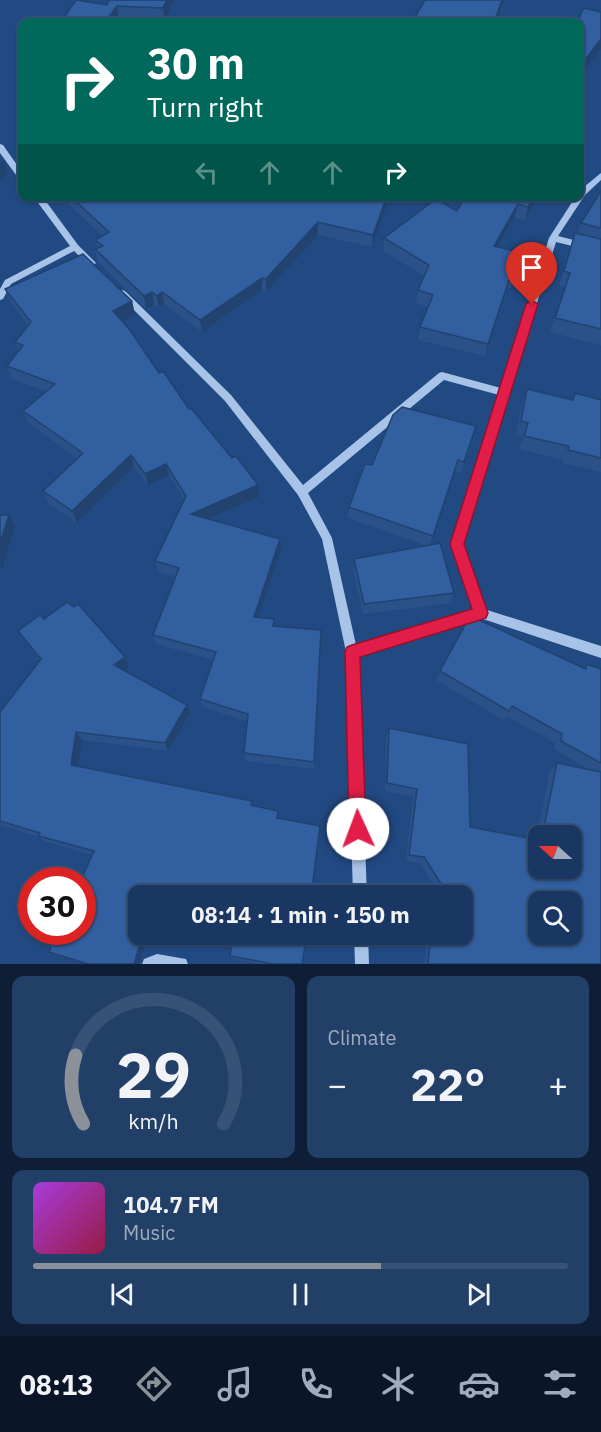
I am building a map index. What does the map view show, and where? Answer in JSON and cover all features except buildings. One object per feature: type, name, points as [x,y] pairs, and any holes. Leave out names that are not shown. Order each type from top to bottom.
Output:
[{"type":"street","points":[[0,147],[18,172]]},
{"type":"street","points":[[584,191],[601,176]]},
{"type":"street","points":[[41,201],[75,246],[101,272]]},
{"type":"street","points":[[480,613],[457,544],[553,238],[577,201]]},
{"type":"street","points":[[553,238],[601,250]]},
{"type":"street","points":[[0,297],[8,282],[75,246]]},
{"type":"street","points":[[118,288],[228,398],[302,492],[327,538],[352,652],[360,885]]},
{"type":"street","points":[[302,492],[442,376],[504,393]]},
{"type":"street","points":[[352,652],[480,613],[601,652]]},
{"type":"street","points":[[361,945],[362,964]]},
{"type":"street","points":[[149,964],[157,961],[181,964]]},
{"type":"route","points":[[358,829],[352,652],[480,613],[457,544],[532,304]]}]
